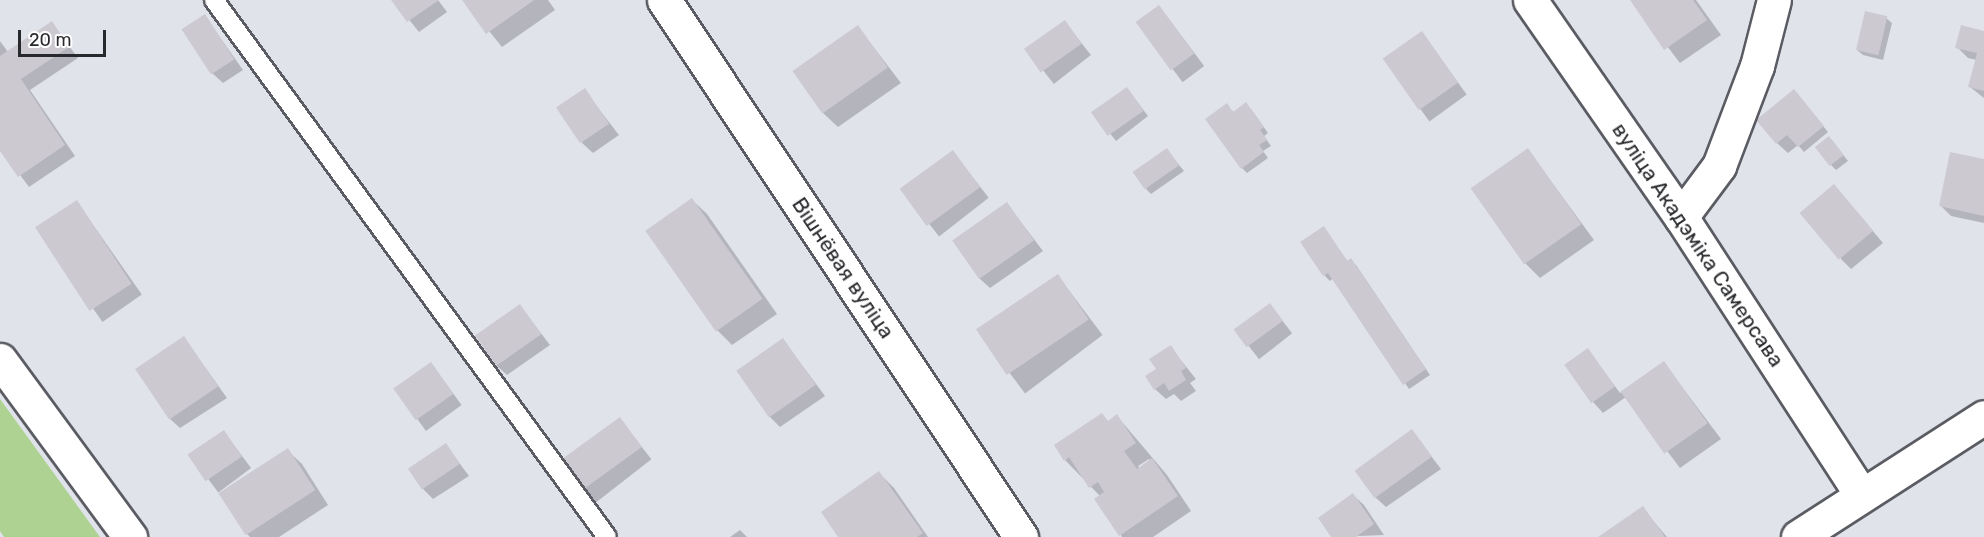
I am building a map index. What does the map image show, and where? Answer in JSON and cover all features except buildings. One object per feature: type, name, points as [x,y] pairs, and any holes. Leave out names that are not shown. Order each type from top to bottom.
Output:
[{"type":"street","name":"Вішнёвая вуліца","points":[[664,0],[1021,537]]},
{"type":"street","name":"вуліца Акадэміка Самерсава","points":[[1530,0],[1681,217],[1861,494]]},
{"type":"street","points":[[1681,217],[1719,166],[1757,66],[1774,0]]},
{"type":"street","points":[[0,360],[130,537]]},
{"type":"street","points":[[1798,537],[1861,494],[1984,417]]},
{"type":"lane","points":[[214,0],[607,537]]},
{"type":"green space","points":[[0,399],[100,537],[4,537],[0,531]]}]
